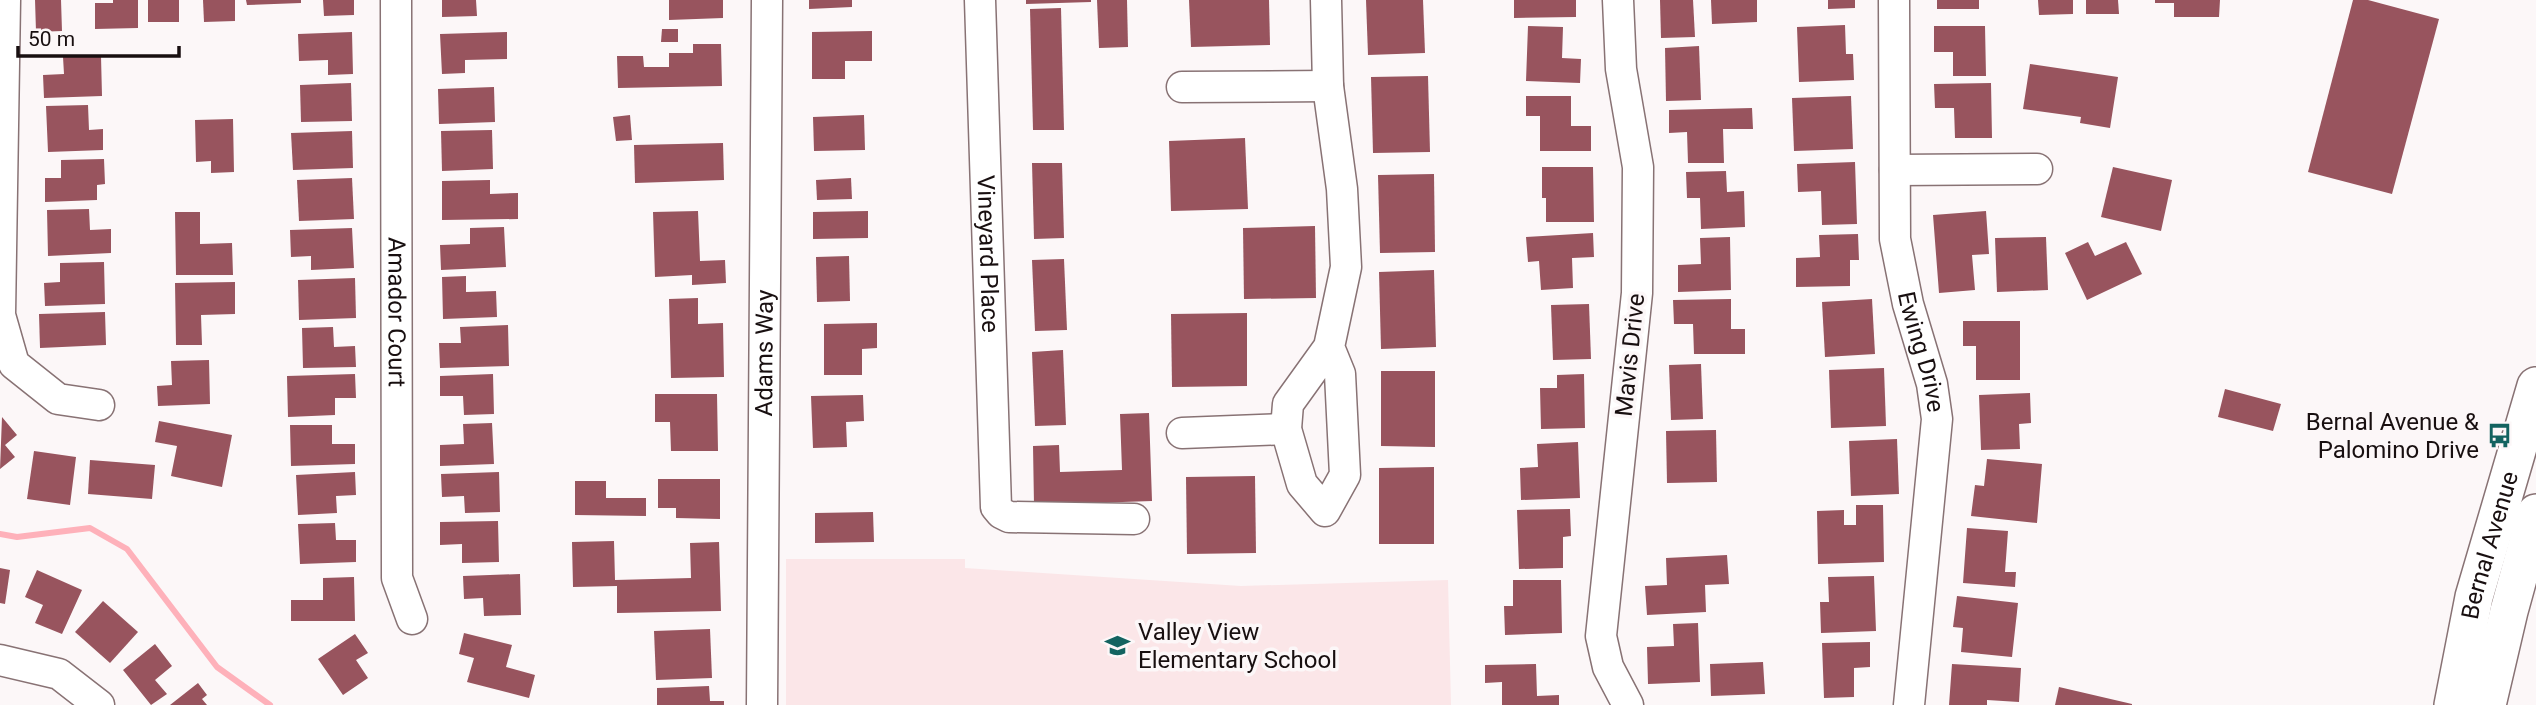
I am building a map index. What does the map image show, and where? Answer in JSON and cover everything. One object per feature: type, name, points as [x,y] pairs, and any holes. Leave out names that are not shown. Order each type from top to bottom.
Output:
[{"type":"main road","name":"Bernal Avenue","points":[[2487,705],[2508,611],[2525,506],[2536,386]]},
{"type":"main road","name":"Bernal Avenue","points":[[2453,705],[2474,597],[2525,506]]},
{"type":"street","points":[[5,0],[0,315],[14,364],[58,400],[99,405]]},
{"type":"street","name":"Amador Court","points":[[396,0],[397,578],[412,619]]},
{"type":"street","name":"Adams Way","points":[[762,705],[767,0]]},
{"type":"street","name":"Vineyard Place","points":[[980,0],[996,507],[1009,517],[1133,519]]},
{"type":"street","points":[[1326,0],[1328,86],[1342,189],[1346,267],[1329,347],[1288,404],[1286,429],[1302,484],[1325,511],[1345,475],[1340,374],[1329,347]]},
{"type":"street","name":"Mavis Drive","points":[[1618,0],[1621,69],[1637,167],[1637,293],[1601,636],[1608,667],[1628,705]]},
{"type":"street","name":"Ewing Drive","points":[[1894,0],[1895,239],[1908,304],[1932,384],[1937,419],[1909,705]]},
{"type":"street","points":[[1182,87],[1328,86]]},
{"type":"street","points":[[1895,170],[2037,169]]},
{"type":"street","points":[[1182,433],[1286,429]]},
{"type":"street","points":[[0,660],[59,674],[99,705]]},
{"type":"shaded area","name":"Valley View Elementary School","points":[[786,559],[965,559],[965,568],[1241,586],[1448,580],[1451,705],[786,705]]},
{"type":"building","points":[[35,0],[61,0],[62,31],[36,32]]},
{"type":"building","points":[[113,0],[138,0],[138,28],[95,29],[95,3],[113,3]]},
{"type":"building","points":[[148,0],[179,0],[179,22],[148,22]]},
{"type":"building","points":[[203,0],[235,0],[235,21],[204,22]]},
{"type":"building","points":[[246,0],[301,0],[301,3],[247,5]]},
{"type":"building","points":[[323,0],[354,0],[354,15],[324,16]]},
{"type":"building","points":[[442,0],[476,0],[477,16],[442,17]]},
{"type":"building","points":[[669,0],[723,0],[723,18],[669,20]]},
{"type":"building","points":[[809,0],[852,0],[852,7],[809,9]]},
{"type":"building","points":[[1026,0],[1091,0],[1091,2],[1026,4]]},
{"type":"building","points":[[1097,0],[1127,0],[1128,47],[1099,48]]},
{"type":"building","points":[[1189,0],[1269,0],[1270,45],[1191,47]]},
{"type":"building","points":[[1366,0],[1423,0],[1425,53],[1368,55]]},
{"type":"building","points":[[1514,0],[1576,0],[1576,17],[1514,18]]},
{"type":"building","points":[[1660,0],[1693,0],[1695,37],[1661,38]]},
{"type":"building","points":[[1711,0],[1757,0],[1757,22],[1712,24]]},
{"type":"building","points":[[1828,0],[1855,0],[1855,8],[1828,9]]},
{"type":"building","points":[[1937,0],[1979,0],[1979,9],[1937,9]]},
{"type":"building","points":[[2038,0],[2073,0],[2073,14],[2039,15]]},
{"type":"building","points":[[2086,0],[2118,0],[2119,14],[2086,14]]},
{"type":"building","points":[[2155,0],[2220,0],[2219,17],[2174,17],[2174,3],[2155,3]]},
{"type":"building","points":[[2353,0],[2368,0],[2439,19],[2392,194],[2308,172]]},
{"type":"building","points":[[1061,8],[1064,130],[1033,130],[1030,9]]},
{"type":"building","points":[[1845,25],[1846,54],[1853,54],[1854,80],[1799,82],[1797,27]]},
{"type":"building","points":[[1528,26],[1563,27],[1562,58],[1581,59],[1580,83],[1526,81]]},
{"type":"building","points":[[1934,26],[1985,26],[1986,76],[1953,76],[1953,52],[1934,52]]},
{"type":"building","points":[[662,29],[678,29],[678,42],[661,42]]},
{"type":"building","points":[[872,31],[872,61],[845,61],[845,79],[812,79],[812,32]]},
{"type":"building","points":[[352,32],[353,74],[328,75],[328,60],[299,61],[298,34]]},
{"type":"building","points":[[507,32],[507,59],[465,60],[465,73],[442,74],[440,34]]},
{"type":"building","points":[[693,44],[721,44],[722,86],[618,88],[617,56],[643,56],[644,67],[669,67],[669,53],[693,53]]},
{"type":"building","points":[[1699,46],[1701,100],[1666,101],[1665,48]]},
{"type":"building","points":[[101,56],[102,96],[44,98],[43,75],[64,74],[63,57]]},
{"type":"building","points":[[2030,64],[2118,77],[2110,128],[2080,123],[2081,117],[2023,109]]},
{"type":"building","points":[[1428,76],[1430,152],[1373,153],[1371,77]]},
{"type":"building","points":[[351,83],[352,121],[301,122],[300,85]]},
{"type":"building","points":[[1991,83],[1992,138],[1955,138],[1954,108],[1935,108],[1934,84]]},
{"type":"building","points":[[494,87],[495,122],[439,124],[438,89]]},
{"type":"building","points":[[1526,96],[1571,96],[1571,126],[1591,126],[1591,151],[1540,151],[1540,116],[1526,116]]},
{"type":"building","points":[[1851,96],[1853,149],[1794,151],[1792,98]]},
{"type":"building","points":[[88,105],[89,130],[103,129],[103,150],[48,152],[46,106]]},
{"type":"building","points":[[1752,108],[1753,129],[1723,129],[1724,163],[1688,163],[1687,132],[1669,133],[1669,110]]},
{"type":"building","points":[[630,115],[632,140],[616,141],[613,117]]},
{"type":"building","points":[[864,115],[865,150],[814,151],[813,117]]},
{"type":"building","points":[[233,119],[234,172],[211,173],[211,161],[196,162],[195,120]]},
{"type":"building","points":[[492,130],[493,169],[442,171],[441,131]]},
{"type":"building","points":[[352,131],[353,168],[293,170],[291,133]]},
{"type":"building","points":[[1245,138],[1248,209],[1171,211],[1169,141]]},
{"type":"building","points":[[723,143],[724,180],[635,183],[634,145]]},
{"type":"building","points":[[104,159],[105,184],[97,185],[97,200],[45,202],[45,178],[61,178],[61,160]]},
{"type":"building","points":[[1855,162],[1857,224],[1822,225],[1821,191],[1798,192],[1797,164]]},
{"type":"building","points":[[1032,163],[1062,163],[1064,238],[1034,239]]},
{"type":"building","points":[[1542,167],[1593,167],[1594,222],[1546,222],[1546,198],[1542,198]]},
{"type":"building","points":[[2113,167],[2172,180],[2161,231],[2101,217]]},
{"type":"building","points":[[1726,171],[1727,192],[1744,191],[1745,227],[1701,229],[1700,198],[1687,198],[1686,172]]},
{"type":"building","points":[[1434,174],[1435,252],[1380,253],[1378,175]]},
{"type":"building","points":[[352,178],[354,219],[299,221],[297,180]]},
{"type":"building","points":[[851,178],[852,199],[817,200],[816,180]]},
{"type":"building","points":[[490,180],[490,194],[518,193],[518,219],[442,220],[442,181]]},
{"type":"building","points":[[89,209],[90,230],[111,229],[111,253],[48,256],[47,210]]},
{"type":"building","points":[[698,211],[700,261],[725,260],[726,283],[692,285],[692,275],[655,277],[653,212]]},
{"type":"building","points":[[868,211],[868,238],[813,239],[813,212]]},
{"type":"building","points":[[1986,211],[1989,254],[1972,255],[1975,290],[1939,293],[1933,215]]},
{"type":"building","points":[[175,212],[200,212],[200,244],[232,243],[233,275],[176,275]]},
{"type":"building","points":[[1315,226],[1316,298],[1244,299],[1243,228]]},
{"type":"building","points":[[504,227],[506,267],[441,270],[440,245],[470,244],[470,228]]},
{"type":"building","points":[[352,228],[354,268],[311,270],[311,256],[291,257],[290,230]]},
{"type":"building","points":[[1593,233],[1594,257],[1572,258],[1573,288],[1541,290],[1539,261],[1528,262],[1526,237]]},
{"type":"building","points":[[1858,234],[1859,260],[1850,260],[1850,286],[1796,287],[1796,258],[1820,257],[1819,235]]},
{"type":"building","points":[[1730,237],[1731,290],[1678,292],[1678,265],[1701,264],[1700,238]]},
{"type":"building","points":[[2046,237],[2048,290],[1997,292],[1995,238]]},
{"type":"building","points":[[2088,242],[2095,256],[2126,242],[2142,274],[2087,300],[2065,253]]},
{"type":"building","points":[[849,256],[850,301],[817,302],[816,257]]},
{"type":"building","points":[[1064,259],[1067,330],[1035,331],[1032,260]]},
{"type":"building","points":[[104,262],[105,304],[45,306],[44,283],[60,282],[60,263]]},
{"type":"building","points":[[1434,270],[1436,347],[1381,349],[1379,272]]},
{"type":"building","points":[[466,276],[466,292],[496,291],[497,317],[443,319],[442,277]]},
{"type":"building","points":[[355,278],[356,318],[299,320],[298,280]]},
{"type":"building","points":[[235,282],[235,314],[201,315],[202,345],[176,345],[175,283]]},
{"type":"building","points":[[698,298],[698,324],[723,323],[724,377],[671,378],[669,299]]},
{"type":"building","points":[[1731,299],[1731,329],[1745,329],[1745,354],[1694,354],[1693,324],[1674,324],[1673,300]]},
{"type":"building","points":[[1872,299],[1875,354],[1825,357],[1822,302]]},
{"type":"building","points":[[1589,304],[1591,359],[1553,360],[1551,305]]},
{"type":"building","points":[[105,312],[106,345],[40,348],[39,314]]},
{"type":"building","points":[[1247,313],[1247,386],[1172,387],[1171,314]]},
{"type":"building","points":[[1963,321],[2020,321],[2020,380],[1976,380],[1976,346],[1963,346]]},
{"type":"building","points":[[877,323],[877,348],[862,349],[862,375],[824,375],[824,324]]},
{"type":"building","points":[[508,325],[509,366],[440,368],[439,343],[461,343],[460,327]]},
{"type":"building","points":[[333,327],[334,347],[355,346],[356,367],[303,368],[302,328]]},
{"type":"building","points":[[1063,350],[1066,425],[1035,426],[1032,352]]},
{"type":"building","points":[[209,360],[210,404],[158,406],[157,386],[172,385],[171,361]]},
{"type":"building","points":[[1701,364],[1703,419],[1671,420],[1669,365]]},
{"type":"building","points":[[1884,368],[1886,426],[1831,428],[1829,370]]},
{"type":"building","points":[[1381,371],[1435,371],[1435,447],[1381,446]]},
{"type":"building","points":[[355,374],[356,398],[335,398],[335,415],[288,417],[287,376]]},
{"type":"building","points":[[493,374],[494,414],[464,415],[463,396],[440,396],[440,376]]},
{"type":"building","points":[[1584,374],[1585,428],[1541,429],[1540,388],[1557,388],[1557,375]]},
{"type":"building","points":[[2225,389],[2281,404],[2273,431],[2218,417]]},
{"type":"building","points":[[2030,393],[2031,423],[2019,424],[2020,449],[1981,450],[1979,395]]},
{"type":"building","points":[[655,394],[717,394],[718,451],[671,451],[670,422],[655,422]]},
{"type":"building","points":[[863,395],[864,421],[846,422],[847,447],[813,448],[811,396]]},
{"type":"building","points":[[1149,413],[1152,501],[1034,505],[1033,446],[1059,445],[1060,472],[1122,470],[1120,414]]},
{"type":"building","points":[[2,417],[17,435],[5,445],[15,457],[0,469]]},
{"type":"building","points":[[159,421],[232,435],[222,487],[171,476],[177,446],[155,442]]},
{"type":"building","points":[[492,423],[494,464],[440,466],[440,445],[464,444],[463,424]]},
{"type":"building","points":[[290,425],[332,425],[332,444],[355,444],[355,464],[291,466]]},
{"type":"building","points":[[1716,430],[1717,482],[1667,483],[1666,431]]},
{"type":"building","points":[[1897,439],[1899,494],[1851,496],[1849,441]]},
{"type":"building","points":[[1578,442],[1580,498],[1521,500],[1520,468],[1538,467],[1537,444]]},
{"type":"building","points":[[34,451],[76,457],[70,505],[27,499]]},
{"type":"building","points":[[1987,459],[2042,464],[2037,523],[1971,516],[1975,485],[1984,486]]},
{"type":"building","points":[[90,460],[155,465],[152,499],[88,494]]},
{"type":"building","points":[[1434,467],[1434,544],[1379,544],[1379,468]]},
{"type":"building","points":[[355,472],[356,495],[336,496],[337,513],[298,515],[296,475]]},
{"type":"building","points":[[499,472],[500,512],[465,513],[464,496],[442,497],[441,474]]},
{"type":"building","points":[[1255,476],[1256,553],[1187,554],[1186,477]]},
{"type":"building","points":[[658,479],[720,479],[720,519],[676,518],[676,508],[658,508]]},
{"type":"building","points":[[575,481],[606,481],[606,498],[646,498],[646,516],[575,515]]},
{"type":"building","points":[[1856,505],[1883,505],[1884,562],[1818,564],[1817,511],[1844,510],[1844,525],[1856,525]]},
{"type":"building","points":[[1570,509],[1571,536],[1563,537],[1563,568],[1519,569],[1517,510]]},
{"type":"building","points":[[873,512],[874,542],[815,543],[815,513]]},
{"type":"building","points":[[498,521],[499,562],[462,563],[462,544],[440,545],[440,522]]},
{"type":"building","points":[[335,523],[336,540],[356,540],[356,562],[300,564],[298,524]]},
{"type":"building","points":[[1967,528],[2008,531],[2005,572],[2016,572],[2015,587],[1963,583]]},
{"type":"building","points":[[614,541],[615,580],[691,578],[690,543],[719,542],[721,611],[617,613],[617,586],[573,587],[572,542]]},
{"type":"building","points":[[1727,555],[1729,584],[1705,585],[1706,612],[1647,615],[1645,586],[1667,585],[1666,558]]},
{"type":"building","points":[[0,568],[10,570],[5,604],[0,603]]},
{"type":"building","points":[[37,570],[82,590],[62,634],[35,623],[43,605],[25,597]]},
{"type":"building","points":[[520,574],[521,615],[484,616],[483,598],[464,599],[463,576]]},
{"type":"building","points":[[1874,576],[1876,631],[1821,633],[1820,602],[1829,602],[1828,577]]},
{"type":"building","points":[[354,577],[355,621],[291,621],[291,600],[323,600],[323,578]]},
{"type":"building","points":[[1513,580],[1561,580],[1562,633],[1505,635],[1504,606],[1513,606]]},
{"type":"building","points":[[1957,596],[2018,603],[2012,657],[1961,652],[1963,628],[1953,627]]},
{"type":"building","points":[[103,601],[138,632],[110,663],[75,632]]},
{"type":"building","points":[[1698,623],[1700,682],[1648,684],[1647,647],[1674,646],[1673,624]]},
{"type":"building","points":[[710,629],[712,678],[656,680],[654,631]]},
{"type":"building","points":[[464,633],[512,645],[506,667],[535,675],[529,698],[467,682],[474,658],[459,654]]},
{"type":"building","points":[[355,634],[368,653],[356,660],[368,678],[343,695],[318,659]]},
{"type":"building","points":[[1870,642],[1870,667],[1854,668],[1854,697],[1824,698],[1822,643]]},
{"type":"building","points":[[155,644],[172,666],[155,680],[167,694],[151,705],[123,670]]},
{"type":"building","points":[[1763,662],[1765,694],[1711,696],[1710,664]]},
{"type":"building","points":[[1536,664],[1537,696],[1559,695],[1559,705],[1502,705],[1502,682],[1485,683],[1485,665]]},
{"type":"building","points":[[1952,664],[2021,668],[2019,702],[1987,700],[1987,705],[1949,705]]},
{"type":"building","points":[[198,683],[207,695],[202,699],[207,705],[170,705]]},
{"type":"building","points":[[709,686],[710,701],[724,701],[724,705],[657,705],[657,688]]},
{"type":"building","points":[[2059,687],[2132,704],[2132,705],[2055,705]]},
{"type":"waterway","points":[[0,534],[17,537],[90,528],[127,549],[217,667],[270,705]]},
{"type":"place","name":"Bernal Avenue & Palomino Drive","points":[[2499,436]]},
{"type":"place","name":"Valley View Elementary School","points":[[1118,646]]}]
